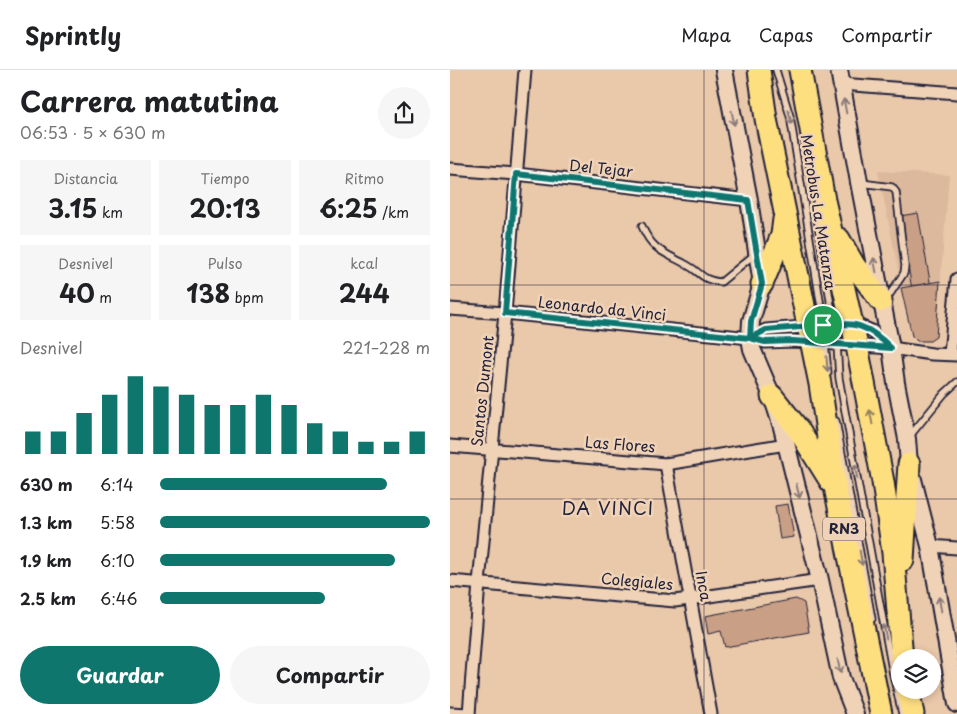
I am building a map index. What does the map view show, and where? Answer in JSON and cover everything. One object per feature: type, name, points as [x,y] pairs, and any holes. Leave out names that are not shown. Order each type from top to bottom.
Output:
[{"type":"highway","name":"RN3","points":[[759,70],[766,119],[785,214],[831,334],[883,482],[893,552],[901,649]]},
{"type":"highway","name":"RN3","points":[[800,70],[818,197],[831,334],[836,492],[881,714]]},
{"type":"highway","points":[[818,197],[854,265],[882,303]]},
{"type":"highway","points":[[762,284],[782,235],[785,214]]},
{"type":"highway","points":[[772,396],[798,430],[836,492]]},
{"type":"highway","points":[[901,649],[905,525],[910,464]]},
{"type":"highway","points":[[910,699],[913,714]]},
{"type":"street","name":"Santos Dumont","points":[[469,714],[525,70]]},
{"type":"street","points":[[724,70],[762,284],[751,321],[750,338],[752,348],[772,396],[786,444],[820,580],[841,678],[854,714]]},
{"type":"street","points":[[957,93],[840,77],[908,439],[910,464],[930,546],[955,676],[957,704]]},
{"type":"street","name":"Del Tejar","points":[[450,169],[516,174],[748,200]]},
{"type":"street","points":[[954,354],[957,279]]},
{"type":"street","name":"Leonardo da Vinci","points":[[450,309],[750,338],[765,342],[793,341],[831,334],[872,331],[891,348]]},
{"type":"street","name":"Leonardo da Vinci","points":[[750,338],[766,330],[831,334],[891,348],[932,354],[954,354]]},
{"type":"street","name":"Las Flores","points":[[450,446],[666,464],[786,444]]},
{"type":"street","name":"Inca","points":[[666,464],[711,714]]},
{"type":"street","points":[[930,546],[957,548]]},
{"type":"street","name":"Colegiales","points":[[450,581],[676,601],[820,580]]},
{"type":"street","points":[[450,713],[469,714]]},
{"type":"lane","points":[[764,70],[766,119]]},
{"type":"lane","name":"Metrobus La Matanza","points":[[776,70],[790,116],[892,670],[902,714]]},
{"type":"lane","points":[[859,182],[892,187],[896,192],[905,266],[904,273],[882,303]]},
{"type":"lane","points":[[642,226],[647,239],[661,252],[688,265],[708,281],[721,282],[757,252]]},
{"type":"lane","name":"Metrobus La Matanza","points":[[828,379],[831,334]]},
{"type":"lane","points":[[908,439],[944,394],[957,382]]},
{"type":"lane","points":[[835,417],[874,628]]},
{"type":"shaded area","points":[[878,171],[949,175],[936,337],[930,341],[917,341],[912,336]]},
{"type":"building","points":[[918,213],[931,287],[912,290],[900,216]]},
{"type":"building","points":[[940,281],[936,337],[930,341],[917,341],[912,336],[901,288]]},
{"type":"building","points":[[788,504],[794,537],[780,539],[775,506]]},
{"type":"building","points":[[796,599],[804,603],[809,632],[725,647],[721,631],[708,634],[705,616]]},
{"type":"district","name":"DA VINCI","points":[[608,509]]},
{"type":"route","points":[[823,325],[766,330],[750,338],[505,313],[516,174],[748,200],[762,284],[751,321],[750,338],[765,342],[793,341],[891,348],[872,331],[852,324],[823,325]]}]
